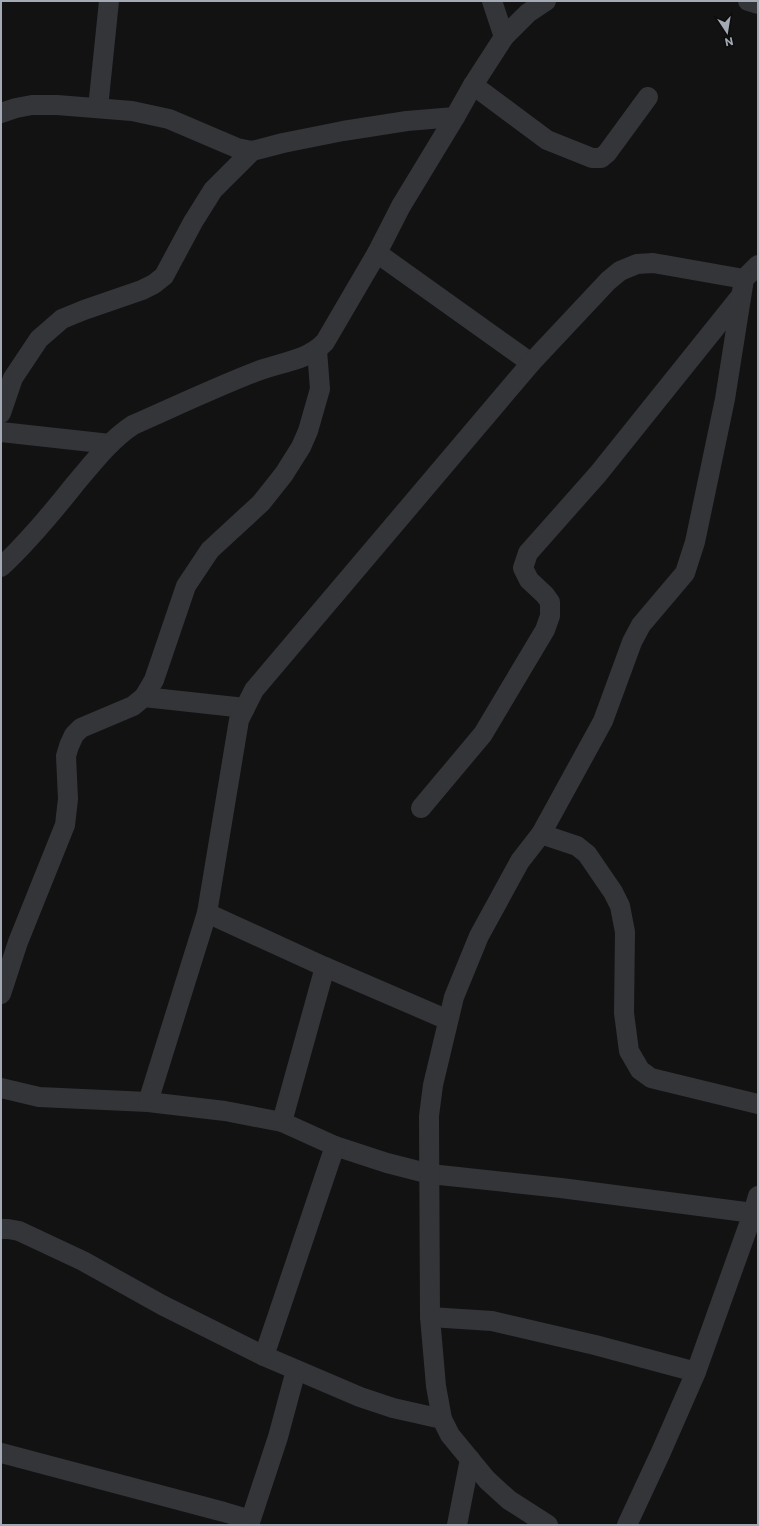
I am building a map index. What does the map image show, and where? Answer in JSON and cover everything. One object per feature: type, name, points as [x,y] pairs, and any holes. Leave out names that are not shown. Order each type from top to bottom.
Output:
[{"type":"street","points":[[98,108],[109,1]]},
{"type":"street","points":[[492,1],[504,38]]},
{"type":"street","points":[[1,567],[39,528],[121,433],[140,422],[257,371],[301,358],[317,350],[325,342],[377,253],[402,206],[456,117],[473,85],[504,38],[528,13],[546,1]]},
{"type":"street","points":[[748,1],[758,4]]},
{"type":"street","points":[[473,85],[547,140],[592,158],[600,158],[608,153],[648,98]]},
{"type":"street","points":[[1,113],[32,105],[132,111],[169,119],[237,148],[252,151],[343,131],[407,121],[456,117]]},
{"type":"street","points":[[1,413],[13,378],[39,338],[62,319],[142,290],[154,284],[164,276],[193,222],[213,190],[252,151]]},
{"type":"street","points":[[377,253],[531,364]]},
{"type":"street","points":[[148,1102],[207,913],[239,720],[254,690],[531,364],[608,281],[620,271],[637,264],[653,263],[743,287]]},
{"type":"street","points":[[421,808],[483,734],[545,630],[550,616],[550,602],[529,580],[523,568],[528,553],[598,474],[743,287],[758,265]]},
{"type":"street","points":[[545,1524],[509,1500],[487,1480],[450,1435],[442,1419],[436,1386],[430,1317],[429,1116],[433,1085],[454,998],[479,936],[520,861],[541,834],[603,721],[632,642],[641,625],[684,573],[695,542],[725,399],[743,287]]},
{"type":"street","points":[[1,994],[18,942],[65,825],[68,799],[66,756],[74,735],[81,728],[133,706],[144,697],[154,680],[186,586],[210,550],[261,502],[284,474],[301,448],[308,431],[320,389],[317,350]]},
{"type":"street","points":[[1,432],[110,444]]},
{"type":"street","points":[[144,697],[245,708]]},
{"type":"street","points":[[541,834],[578,846],[587,854],[613,892],[620,906],[624,932],[624,1013],[629,1051],[640,1070],[651,1078],[758,1104]]},
{"type":"street","points":[[207,913],[325,967],[448,1020]]},
{"type":"street","points":[[282,1122],[325,967]]},
{"type":"street","points":[[1,1088],[39,1097],[148,1102],[225,1111],[282,1122],[335,1146],[388,1163],[430,1174],[561,1188],[756,1204],[696,1372],[662,1452],[627,1525]]},
{"type":"street","points":[[264,1356],[335,1146]]},
{"type":"street","points":[[1,1229],[19,1231],[83,1261],[162,1305],[264,1356],[296,1370],[360,1397],[393,1408],[442,1419]]},
{"type":"street","points":[[430,1317],[492,1321],[595,1345],[696,1372]]},
{"type":"street","points":[[1,1453],[241,1517],[250,1525],[278,1437],[296,1370]]},
{"type":"street","points":[[457,1525],[470,1459]]}]
